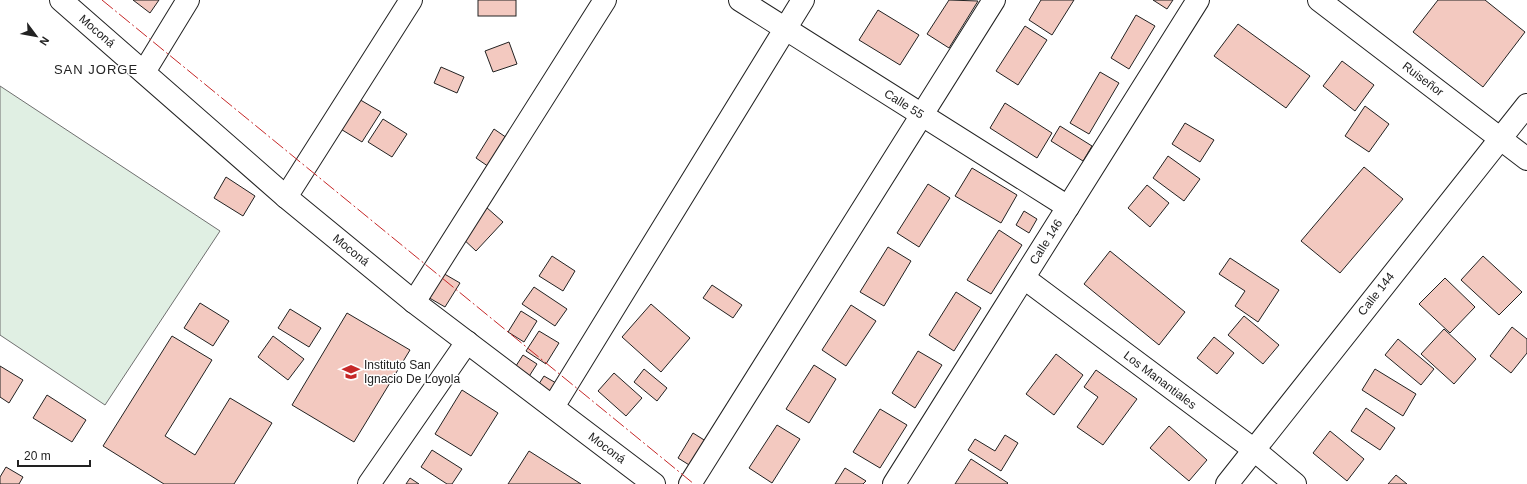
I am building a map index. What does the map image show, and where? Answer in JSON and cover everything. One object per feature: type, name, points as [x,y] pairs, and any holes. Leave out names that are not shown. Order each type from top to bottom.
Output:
[{"type":"street","name":"Moconá","points":[[61,0],[286,197],[414,302],[652,483]]},
{"type":"street","points":[[144,72],[188,0]]},
{"type":"street","points":[[286,197],[411,0]]},
{"type":"street","points":[[414,302],[605,0]]},
{"type":"street","name":"Calle 55","points":[[740,0],[1068,207]]},
{"type":"street","points":[[554,408],[803,0]]},
{"type":"street","points":[[690,484],[994,0]]},
{"type":"street","name":"Calle 146","points":[[894,484],[1198,0]]},
{"type":"street","name":"Ruiseñor","points":[[1319,0],[1527,159]]},
{"type":"street","name":"Calle 144","points":[[1227,484],[1253,449],[1527,105]]},
{"type":"street","name":"Los Manantiales","points":[[1024,278],[1253,449],[1295,484]]},
{"type":"street","points":[[369,484],[467,342]]},
{"type":"green space","points":[[0,86],[220,231],[105,405],[0,335]]},
{"type":"building","points":[[133,0],[159,0],[150,13]]},
{"type":"building","points":[[478,0],[516,0],[516,16],[478,16]]},
{"type":"building","points":[[949,0],[978,1],[949,48],[927,34]]},
{"type":"building","points":[[1041,0],[1074,0],[1052,35],[1029,20]]},
{"type":"building","points":[[1153,0],[1173,0],[1167,9]]},
{"type":"building","points":[[1438,0],[1485,0],[1525,32],[1483,87],[1413,32]]},
{"type":"building","points":[[878,10],[919,35],[900,65],[859,40]]},
{"type":"building","points":[[1136,15],[1155,26],[1129,69],[1111,58]]},
{"type":"building","points":[[1238,24],[1310,76],[1286,108],[1214,56]]},
{"type":"building","points":[[1025,26],[1047,40],[1018,85],[996,71]]},
{"type":"building","points":[[509,42],[517,64],[493,72],[485,51]]},
{"type":"building","points":[[1342,61],[1374,85],[1355,111],[1323,86]]},
{"type":"building","points":[[441,67],[464,77],[457,93],[434,83]]},
{"type":"building","points":[[1100,72],[1119,83],[1089,134],[1070,123]]},
{"type":"building","points":[[357,98],[381,112],[362,142],[339,128]]},
{"type":"building","points":[[1005,103],[1052,133],[1037,158],[990,128]]},
{"type":"building","points":[[1365,106],[1389,124],[1369,152],[1345,136]]},
{"type":"building","points":[[383,119],[407,134],[392,157],[368,142]]},
{"type":"building","points":[[1185,123],[1214,140],[1200,162],[1172,144]]},
{"type":"building","points":[[1060,126],[1092,146],[1083,161],[1051,141]]},
{"type":"building","points":[[494,129],[510,140],[492,169],[476,158]]},
{"type":"building","points":[[1168,156],[1200,179],[1184,201],[1153,178]]},
{"type":"building","points":[[1364,167],[1403,199],[1340,273],[1301,241]]},
{"type":"building","points":[[972,168],[1017,195],[1001,223],[955,196]]},
{"type":"building","points":[[226,177],[255,196],[243,216],[214,198]]},
{"type":"building","points":[[928,184],[950,198],[919,247],[897,233]]},
{"type":"building","points":[[1147,185],[1169,203],[1150,227],[1128,208]]},
{"type":"building","points":[[486,207],[503,222],[476,251],[460,236]]},
{"type":"building","points":[[1024,211],[1037,219],[1029,233],[1016,225]]},
{"type":"building","points":[[999,230],[1022,245],[991,294],[967,280]]},
{"type":"building","points":[[888,247],[911,261],[884,306],[860,292]]},
{"type":"building","points":[[1110,251],[1185,312],[1159,345],[1084,284]]},
{"type":"building","points":[[552,256],[575,271],[563,291],[539,276]]},
{"type":"building","points":[[1483,256],[1522,292],[1499,315],[1461,280]]},
{"type":"building","points":[[1230,258],[1279,290],[1258,322],[1235,306],[1245,291],[1219,274]]},
{"type":"building","points":[[441,272],[460,283],[445,307],[426,296]]},
{"type":"building","points":[[1445,278],[1475,307],[1450,333],[1419,304]]},
{"type":"building","points":[[712,285],[742,305],[733,318],[703,298]]},
{"type":"building","points":[[534,287],[567,309],[555,326],[522,304]]},
{"type":"building","points":[[956,292],[981,308],[954,351],[929,335]]},
{"type":"building","points":[[200,303],[229,321],[213,346],[184,328]]},
{"type":"building","points":[[651,304],[690,338],[661,372],[622,337]]},
{"type":"building","points":[[851,305],[876,321],[846,366],[822,350]]},
{"type":"building","points":[[290,309],[321,328],[309,347],[278,328]]},
{"type":"building","points":[[521,311],[537,321],[524,342],[508,332]]},
{"type":"building","points":[[347,313],[410,350],[354,442],[292,405]]},
{"type":"building","points":[[1244,316],[1279,345],[1263,364],[1228,335]]},
{"type":"building","points":[[1512,327],[1527,339],[1527,353],[1511,373],[1490,356]]},
{"type":"building","points":[[1444,329],[1476,359],[1454,384],[1421,354]]},
{"type":"building","points":[[539,331],[559,343],[546,364],[526,351]]},
{"type":"building","points":[[172,336],[212,360],[165,436],[195,455],[230,398],[272,423],[234,484],[164,484],[103,446]]},
{"type":"building","points":[[273,336],[304,359],[288,380],[258,357]]},
{"type":"building","points":[[1214,337],[1234,353],[1217,374],[1197,358]]},
{"type":"building","points":[[1398,339],[1434,369],[1421,385],[1385,355]]},
{"type":"building","points":[[918,351],[942,365],[915,408],[892,393]]},
{"type":"building","points":[[1056,354],[1083,375],[1054,415],[1026,394]]},
{"type":"building","points":[[523,355],[537,364],[528,378],[514,369]]},
{"type":"building","points":[[814,365],[836,379],[809,423],[786,409]]},
{"type":"building","points":[[0,366],[23,380],[9,403],[0,397]]},
{"type":"building","points":[[644,369],[667,388],[657,401],[634,382]]},
{"type":"building","points":[[1375,369],[1416,394],[1403,416],[1362,390]]},
{"type":"building","points":[[1096,370],[1137,399],[1103,445],[1077,427],[1098,397],[1084,387]]},
{"type":"building","points":[[614,373],[642,398],[626,416],[598,391]]},
{"type":"building","points":[[544,376],[556,383],[547,398],[535,390]]},
{"type":"building","points":[[462,390],[498,413],[471,456],[435,434]]},
{"type":"building","points":[[47,395],[86,420],[72,442],[33,418]]},
{"type":"building","points":[[1366,408],[1395,428],[1380,450],[1351,431]]},
{"type":"building","points":[[880,409],[907,425],[880,468],[853,452]]},
{"type":"building","points":[[777,425],[800,439],[772,483],[749,468]]},
{"type":"building","points":[[1169,426],[1207,460],[1189,481],[1150,448]]},
{"type":"building","points":[[1330,431],[1364,459],[1347,481],[1313,453]]},
{"type":"building","points":[[693,433],[709,443],[694,468],[678,458]]},
{"type":"building","points":[[1005,435],[1018,443],[1001,471],[968,450],[975,439],[995,451]]},
{"type":"building","points":[[432,450],[462,469],[452,484],[447,484],[421,467]]},
{"type":"building","points":[[529,451],[581,484],[508,484]]},
{"type":"building","points":[[971,459],[1008,483],[955,484]]},
{"type":"building","points":[[6,467],[23,477],[19,484],[0,484],[0,477]]},
{"type":"building","points":[[845,468],[866,481],[863,484],[835,484]]},
{"type":"building","points":[[1396,475],[1407,484],[1388,484]]},
{"type":"building","points":[[410,478],[419,484],[406,484]]},
{"type":"power","points":[[102,0],[694,484]]},
{"type":"place","name":"Instituto San Ignacio De Loyola","points":[[351,372]]},
{"type":"district","name":"SAN JORGE","points":[[96,69]]}]
